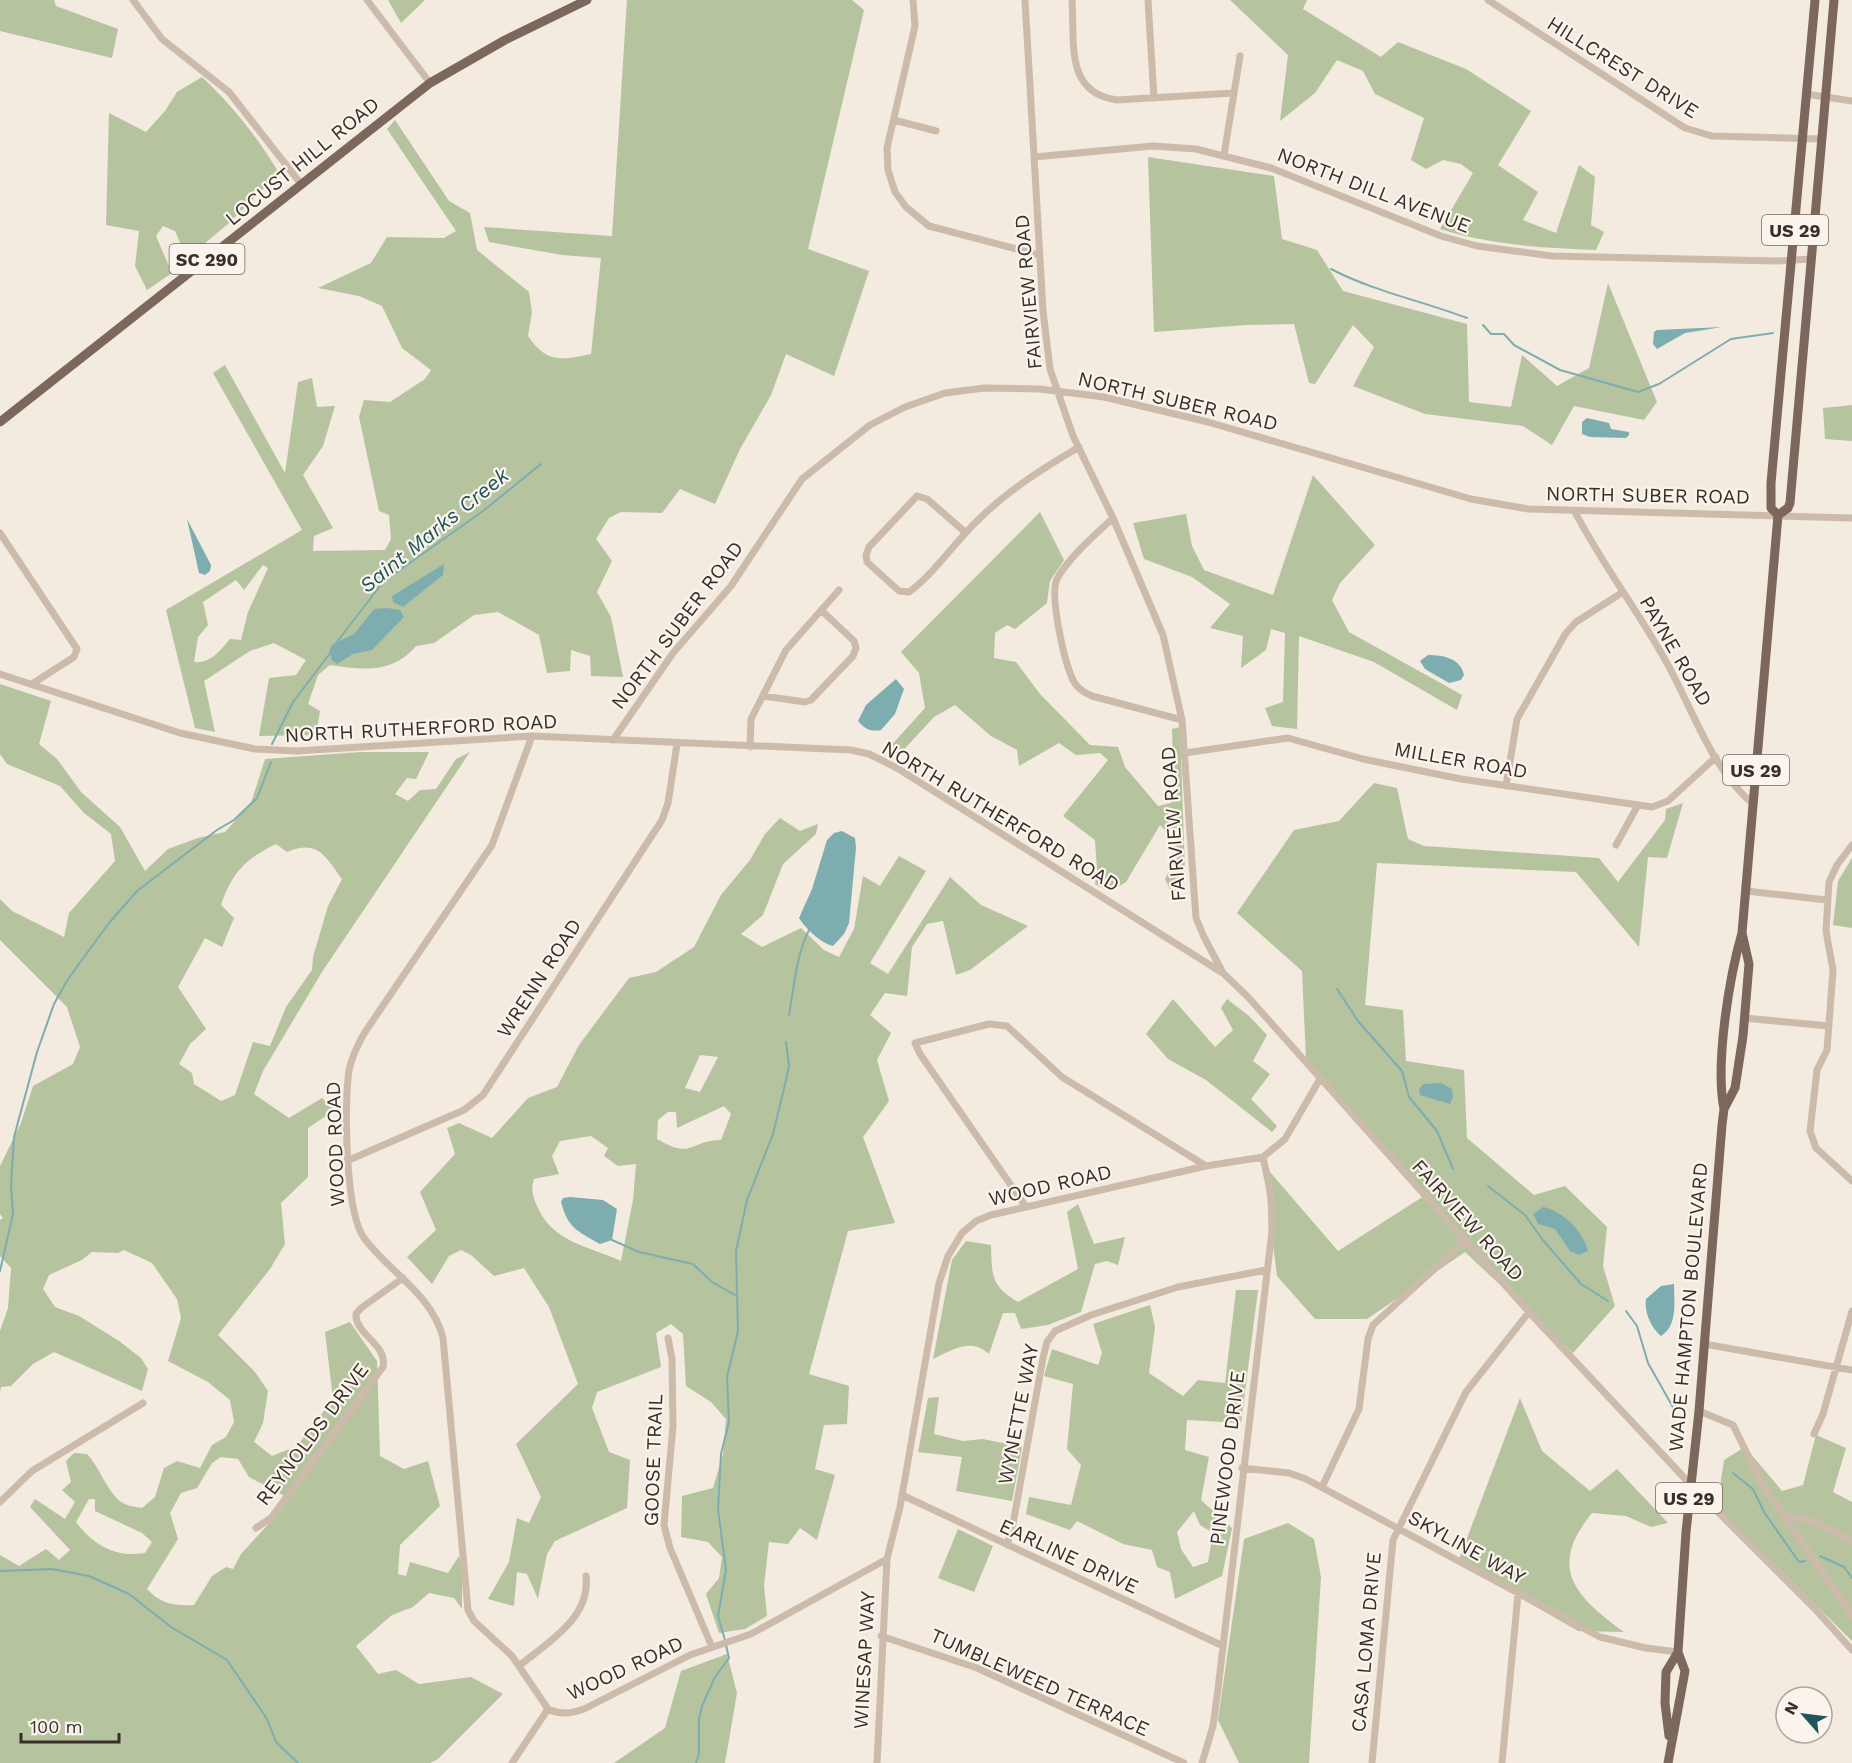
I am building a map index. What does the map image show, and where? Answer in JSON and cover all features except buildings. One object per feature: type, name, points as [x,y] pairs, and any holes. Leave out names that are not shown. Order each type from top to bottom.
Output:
[{"type":"main road","name":"LOCUST HILL ROAD","points":[[0,422],[430,83],[505,40],[587,0]]},
{"type":"main road","name":"US 29","points":[[1815,0],[1771,483],[1771,508],[1778,515],[1788,508],[1790,503],[1834,0]]},
{"type":"main road","name":"WADE HAMPTON BOULEVARD","points":[[1668,1763],[1670,1742],[1681,1702],[1685,1671],[1678,1652],[1724,1109],[1720,1087],[1732,968],[1742,933],[1778,515]]},
{"type":"main road","name":"WADE HAMPTON BOULEVARD","points":[[1724,1109],[1735,1088],[1744,1018],[1749,964],[1742,933]]},
{"type":"main road","name":"WADE HAMPTON BOULEVARD","points":[[1670,1742],[1665,1703],[1666,1672],[1678,1652]]},
{"type":"street","points":[[133,0],[162,39],[229,92],[301,184]]},
{"type":"street","points":[[367,0],[430,83]]},
{"type":"street","points":[[913,0],[915,26],[887,148],[888,170],[899,198],[917,218],[938,230],[1039,255]]},
{"type":"street","name":"FAIRVIEW ROAD","points":[[1025,0],[1045,336],[1056,390],[1078,447],[1113,518],[1162,635],[1182,720],[1194,907],[1204,937],[1223,973],[1248,997],[1464,1242],[1691,1485],[1852,1650]]},
{"type":"street","points":[[1072,0],[1077,66],[1080,79],[1087,89],[1105,98],[1154,98],[1233,93]]},
{"type":"street","points":[[1148,0],[1154,98]]},
{"type":"street","name":"HILLCREST DRIVE","points":[[1488,0],[1685,128],[1712,136],[1821,139]]},
{"type":"street","points":[[1224,155],[1240,56]]},
{"type":"street","points":[[1806,94],[1852,101]]},
{"type":"street","points":[[894,120],[936,131]]},
{"type":"street","name":"NORTH DILL AVENUE","points":[[1034,157],[1153,146],[1174,146],[1224,155],[1272,168],[1442,236],[1478,246],[1568,257],[1811,259]]},
{"type":"street","name":"NORTH SUBER ROAD","points":[[613,740],[673,653],[731,585],[794,489],[812,469],[849,439],[892,412],[945,393],[984,388],[1056,390],[1104,397],[1184,415],[1471,499],[1528,509],[1852,518]]},
{"type":"street","points":[[965,532],[927,499],[917,496],[869,547],[866,555],[867,562],[899,591],[909,592],[965,532],[1018,486],[1078,447]]},
{"type":"street","name":"PAYNE ROAD","points":[[1575,512],[1663,656],[1716,757],[1744,797],[1753,804]]},
{"type":"street","points":[[1113,518],[1063,569],[1054,585],[1054,599],[1071,673],[1079,688],[1092,696],[1182,720]]},
{"type":"street","points":[[0,533],[77,649],[74,657],[32,684]]},
{"type":"street","points":[[750,747],[751,719],[786,650],[839,590]]},
{"type":"street","points":[[1506,786],[1517,719],[1566,633],[1576,622],[1623,592]]},
{"type":"street","points":[[763,696],[804,702],[811,700],[853,656],[854,641],[821,610]]},
{"type":"street","name":"NORTH RUTHERFORD ROAD","points":[[0,674],[180,733],[255,749],[297,751],[532,736],[750,747],[832,747],[851,750],[884,760],[1223,973]]},
{"type":"street","name":"WOOD ROAD","points":[[532,736],[492,845],[365,1032],[355,1052],[348,1084],[349,1160],[353,1208],[358,1228],[368,1243],[403,1278],[433,1313],[443,1338],[468,1610],[474,1621],[505,1648],[548,1709],[563,1713],[580,1710],[661,1668],[751,1634],[887,1559],[902,1495],[933,1312],[948,1256],[962,1233],[971,1224],[990,1216],[1026,1207],[1206,1166],[1263,1157]]},
{"type":"street","name":"MILLER ROAD","points":[[1185,753],[1288,738],[1363,759],[1506,786],[1652,807],[1665,804],[1716,757]]},
{"type":"street","name":"WRENN ROAD","points":[[349,1160],[464,1110],[483,1095],[658,826],[668,803],[677,744]]},
{"type":"street","points":[[1616,845],[1638,805]]},
{"type":"street","points":[[1852,845],[1829,882],[1826,931],[1833,970],[1827,1050],[1817,1070],[1811,1138],[1819,1153],[1852,1181]]},
{"type":"street","points":[[1746,891],[1827,900]]},
{"type":"street","points":[[1744,1018],[1829,1026]]},
{"type":"street","points":[[1026,1207],[920,1054],[915,1043],[989,1024],[1007,1026],[1062,1077],[1206,1166]]},
{"type":"street","points":[[1263,1157],[1285,1139],[1320,1079]]},
{"type":"street","name":"PINEWOOD DRIVE","points":[[1202,1763],[1213,1726],[1273,1212],[1263,1157]]},
{"type":"street","points":[[1322,1487],[1359,1409],[1368,1339],[1373,1325],[1464,1242]]},
{"type":"street","name":"WYNETTE WAY","points":[[1007,1545],[1015,1517],[1043,1358],[1050,1336],[1062,1328],[1092,1316],[1178,1287],[1266,1270]]},
{"type":"street","name":"REYNOLDS DRIVE","points":[[256,1528],[271,1518],[383,1367],[381,1353],[359,1325],[356,1314],[403,1278]]},
{"type":"street","points":[[1814,1434],[1852,1311]]},
{"type":"street","name":"CASA LOMA DRIVE","points":[[1372,1763],[1393,1540],[1466,1392],[1529,1312]]},
{"type":"street","name":"GOOSE TRAIL","points":[[668,1338],[672,1359],[673,1426],[664,1525],[670,1548],[712,1647]]},
{"type":"street","points":[[1704,1344],[1852,1370]]},
{"type":"street","points":[[0,1502],[32,1471],[143,1402]]},
{"type":"street","points":[[1699,1411],[1733,1425],[1754,1469],[1852,1616]]},
{"type":"street","name":"SKYLINE WAY","points":[[1242,1468],[1289,1473],[1322,1487],[1600,1637],[1646,1648],[1678,1652]]},
{"type":"street","name":"EARLINE DRIVE","points":[[902,1495],[1223,1646]]},
{"type":"street","points":[[1786,1518],[1794,1516],[1809,1521],[1852,1542]]},
{"type":"street","name":"WINESAP WAY","points":[[876,1763],[881,1636],[887,1559]]},
{"type":"street","points":[[519,1666],[573,1620],[584,1602],[587,1589],[586,1576]]},
{"type":"street","points":[[1502,1763],[1518,1594]]},
{"type":"street","name":"TUMBLEWEED TERRACE","points":[[881,1636],[977,1668],[1184,1763]]},
{"type":"street","points":[[512,1763],[548,1709]]},
{"type":"green space","points":[[0,0],[54,0],[56,6],[118,29],[112,58],[0,31]]},
{"type":"green space","points":[[388,0],[425,0],[401,23]]},
{"type":"green space","points":[[627,0],[852,0],[864,10],[808,249],[869,271],[834,376],[786,354],[771,395],[740,449],[715,504],[680,489],[662,513],[621,512],[609,518],[596,539],[612,561],[597,592],[611,617],[623,677],[591,676],[590,656],[571,650],[570,671],[547,673],[539,635],[498,612],[474,615],[434,643],[416,646],[407,655],[387,666],[365,669],[330,665],[318,675],[308,704],[320,711],[316,735],[259,736],[269,678],[296,675],[306,660],[274,643],[250,651],[204,681],[215,732],[195,728],[166,610],[302,530],[213,373],[225,365],[285,473],[298,382],[312,378],[317,407],[335,406],[323,446],[303,475],[333,528],[314,536],[313,551],[385,550],[391,539],[389,515],[379,511],[359,417],[364,400],[390,402],[425,379],[431,370],[402,348],[382,306],[359,296],[318,288],[371,263],[387,237],[444,238],[456,231],[387,129],[395,120],[449,201],[470,213],[477,250],[529,292],[532,312],[528,336],[549,356],[572,358],[591,354],[601,258],[562,255],[489,242],[484,227],[612,236]],"holes":[[[263,565],[268,568],[248,612],[241,640],[230,639],[210,659],[194,662],[198,637],[208,625],[203,602],[236,580],[244,590]]]},
{"type":"green space","points":[[1230,0],[1307,0],[1303,9],[1381,57],[1398,42],[1466,69],[1531,111],[1498,165],[1538,192],[1523,220],[1556,233],[1579,165],[1595,177],[1591,225],[1604,232],[1596,250],[1537,247],[1498,242],[1440,229],[1473,173],[1461,164],[1443,160],[1426,169],[1411,160],[1424,118],[1375,94],[1363,71],[1337,60],[1315,93],[1280,121],[1288,55]]},
{"type":"green space","points":[[202,77],[244,122],[279,173],[229,223],[191,255],[184,252],[175,231],[163,226],[156,236],[172,273],[147,290],[135,266],[139,231],[106,225],[109,113],[146,132],[165,111],[177,92]]},
{"type":"green space","points":[[1148,157],[1274,176],[1282,239],[1317,250],[1343,291],[1467,324],[1469,402],[1511,407],[1522,355],[1557,386],[1589,368],[1608,283],[1657,402],[1644,420],[1574,406],[1552,445],[1523,426],[1425,414],[1353,386],[1374,347],[1353,325],[1315,384],[1309,383],[1294,324],[1154,332]]},
{"type":"green space","points":[[1852,405],[1852,441],[1825,439],[1823,408]]},
{"type":"green space","points":[[1313,475],[1375,545],[1340,583],[1332,600],[1349,632],[1462,695],[1457,710],[1374,662],[1299,636],[1297,729],[1272,726],[1265,708],[1283,702],[1285,633],[1271,629],[1266,650],[1241,668],[1243,636],[1210,628],[1230,604],[1192,577],[1144,559],[1133,523],[1186,514],[1192,546],[1204,570],[1273,595]]},
{"type":"green space","points":[[1040,512],[1064,560],[1050,581],[1047,603],[1015,629],[1007,625],[995,633],[994,658],[1016,662],[1040,694],[1090,745],[1118,747],[1125,767],[1158,806],[1171,803],[1174,785],[1172,729],[1180,727],[1185,872],[1173,896],[1165,879],[1178,855],[1171,836],[1160,825],[1126,882],[1110,892],[1095,884],[1097,871],[1095,840],[1063,816],[1108,760],[1100,753],[1076,755],[1059,743],[1019,766],[1017,750],[991,736],[955,705],[934,717],[897,757],[887,750],[925,708],[919,673],[901,652]]},
{"type":"green space","points":[[0,684],[51,701],[39,744],[57,759],[81,792],[120,827],[145,871],[168,849],[198,838],[225,832],[251,803],[265,759],[361,752],[429,752],[416,779],[407,778],[395,794],[408,801],[420,790],[436,789],[456,759],[470,752],[322,972],[263,1071],[254,1094],[289,1118],[322,1098],[335,1110],[308,1128],[308,1177],[281,1203],[285,1244],[270,1269],[218,1335],[255,1372],[268,1391],[263,1423],[254,1442],[272,1456],[297,1446],[333,1399],[325,1332],[350,1322],[377,1361],[380,1456],[404,1469],[428,1461],[440,1506],[400,1545],[398,1574],[406,1576],[410,1562],[448,1573],[459,1556],[462,1568],[462,1609],[454,1598],[429,1593],[413,1607],[392,1615],[356,1646],[378,1674],[396,1670],[419,1684],[471,1677],[503,1694],[438,1759],[430,1763],[0,1763],[0,1555],[19,1566],[46,1549],[59,1560],[70,1550],[30,1507],[35,1499],[65,1519],[75,1502],[62,1490],[71,1482],[66,1461],[74,1453],[87,1454],[118,1499],[127,1505],[142,1508],[155,1497],[164,1468],[177,1461],[200,1468],[212,1445],[226,1437],[234,1422],[230,1400],[208,1382],[168,1361],[181,1318],[177,1299],[152,1263],[124,1250],[118,1253],[92,1252],[82,1260],[49,1275],[43,1289],[55,1307],[79,1316],[141,1358],[148,1369],[142,1391],[54,1352],[33,1364],[11,1386],[1,1387],[0,1393],[0,1331],[8,1308],[11,1268],[0,1256],[0,1220],[3,1218],[0,1214],[0,1166],[21,1123],[33,1086],[73,1064],[80,1047],[67,1007],[0,940],[0,899],[12,911],[64,937],[69,913],[115,861],[111,834],[84,813],[60,786],[7,764],[0,754]],"holes":[[[276,844],[287,852],[298,848],[314,849],[320,852],[342,879],[328,906],[313,957],[312,970],[286,1007],[270,1046],[253,1042],[235,1095],[221,1101],[194,1084],[192,1073],[179,1064],[190,1044],[206,1029],[178,987],[205,938],[222,947],[234,918],[221,905],[235,876],[248,861]],[[221,1457],[238,1459],[249,1477],[283,1495],[283,1508],[241,1554],[233,1569],[226,1567],[212,1576],[194,1605],[168,1603],[157,1598],[147,1589],[178,1539],[170,1513],[181,1493],[197,1488],[212,1463]],[[89,1499],[95,1499],[95,1511],[142,1533],[152,1542],[145,1553],[124,1554],[98,1543],[76,1522]]]},
{"type":"green space","points":[[1374,783],[1397,788],[1408,839],[1424,846],[1599,858],[1618,882],[1665,820],[1666,809],[1683,803],[1667,858],[1648,857],[1639,947],[1576,872],[1377,863],[1365,1005],[1403,1010],[1406,1061],[1464,1070],[1467,1138],[1534,1195],[1565,1186],[1607,1227],[1603,1266],[1615,1306],[1573,1353],[1465,1252],[1367,1319],[1315,1319],[1277,1276],[1263,1164],[1338,1251],[1424,1196],[1306,1059],[1302,971],[1237,913],[1294,830],[1339,821]]},
{"type":"green space","points":[[780,818],[800,831],[818,824],[816,834],[783,864],[763,915],[741,934],[762,947],[801,928],[824,950],[839,957],[854,929],[863,876],[880,886],[899,856],[926,871],[870,963],[888,974],[950,877],[981,905],[1028,926],[970,970],[956,975],[943,921],[927,924],[912,947],[907,996],[885,993],[870,1015],[891,1033],[877,1060],[889,1101],[863,1137],[895,1223],[848,1231],[809,1374],[849,1386],[847,1424],[824,1425],[815,1469],[835,1475],[817,1540],[800,1528],[788,1544],[769,1542],[764,1585],[767,1616],[745,1629],[719,1633],[706,1594],[719,1578],[722,1557],[708,1542],[681,1537],[682,1496],[713,1488],[723,1454],[726,1419],[711,1402],[686,1386],[683,1334],[671,1324],[656,1333],[661,1367],[597,1392],[592,1408],[609,1452],[630,1460],[627,1508],[555,1541],[547,1554],[538,1599],[527,1574],[517,1572],[514,1606],[488,1599],[509,1562],[517,1518],[529,1523],[541,1497],[516,1444],[578,1384],[549,1307],[524,1268],[494,1276],[471,1255],[461,1250],[449,1256],[432,1284],[407,1257],[436,1230],[420,1192],[455,1154],[447,1128],[459,1123],[492,1138],[528,1098],[557,1087],[579,1045],[629,978],[656,972],[694,947],[721,895],[750,860],[765,834]],"holes":[[[700,1055],[718,1057],[700,1092],[685,1088]],[[724,1106],[731,1114],[721,1140],[684,1149],[657,1139],[658,1120],[668,1112],[676,1112],[677,1128]],[[591,1136],[608,1148],[604,1156],[618,1166],[636,1164],[633,1200],[621,1261],[561,1235],[552,1228],[537,1206],[532,1192],[534,1179],[559,1174],[552,1156],[560,1141]]]},
{"type":"green space","points":[[1852,858],[1852,928],[1833,925],[1838,881]]},
{"type":"green space","points":[[1173,999],[1215,1047],[1233,1030],[1221,1008],[1227,999],[1249,1016],[1267,1035],[1253,1061],[1270,1074],[1251,1099],[1277,1126],[1272,1132],[1206,1080],[1168,1059],[1146,1034]]},
{"type":"green space","points":[[1078,1204],[1094,1244],[1125,1237],[1118,1265],[1107,1261],[1095,1264],[1081,1312],[1048,1325],[1021,1329],[1015,1313],[1003,1313],[989,1354],[975,1346],[968,1346],[954,1349],[933,1359],[952,1260],[966,1241],[991,1245],[995,1279],[1003,1291],[1018,1302],[1078,1269],[1067,1212]]},
{"type":"green space","points":[[1236,1290],[1258,1290],[1241,1423],[1187,1420],[1185,1450],[1209,1457],[1201,1500],[1232,1528],[1222,1576],[1175,1599],[1170,1572],[1157,1567],[1152,1550],[1123,1544],[1077,1521],[1070,1530],[1026,1514],[1029,1497],[1071,1505],[1081,1465],[1067,1449],[1073,1384],[1044,1376],[1052,1349],[1098,1365],[1102,1353],[1093,1324],[1150,1305],[1155,1327],[1149,1373],[1183,1396],[1198,1380],[1225,1383]],"holes":[[[1194,1511],[1200,1525],[1213,1533],[1208,1562],[1193,1567],[1181,1549],[1177,1532]]]},
{"type":"green space","points":[[939,1397],[934,1434],[963,1441],[983,1439],[1022,1447],[1012,1501],[956,1491],[962,1457],[918,1452],[928,1398]]},
{"type":"green space","points":[[1520,1398],[1542,1451],[1590,1491],[1617,1469],[1668,1523],[1651,1527],[1626,1516],[1592,1513],[1578,1532],[1571,1550],[1569,1565],[1573,1580],[1580,1593],[1592,1606],[1624,1632],[1578,1631],[1458,1562]]},
{"type":"green space","points":[[1816,1435],[1846,1448],[1833,1492],[1852,1502],[1852,1641],[1717,1507],[1724,1460],[1745,1447],[1782,1491],[1803,1485]]},
{"type":"green space","points":[[1288,1523],[1314,1539],[1321,1577],[1309,1763],[1239,1763],[1218,1720],[1244,1539]]},
{"type":"green space","points":[[958,1529],[993,1546],[974,1592],[938,1578]]},
{"type":"green space","points":[[727,1654],[737,1693],[725,1763],[614,1763],[665,1728],[681,1671]]},
{"type":"water","points":[[1722,327],[1685,333],[1657,349],[1653,344],[1654,332],[1657,330]]},
{"type":"water","points":[[1587,418],[1609,423],[1611,429],[1629,432],[1629,435],[1626,438],[1590,437],[1582,434],[1582,422]]},
{"type":"water","points":[[187,519],[211,565],[210,571],[205,575],[199,573]]},
{"type":"water","points":[[444,564],[443,575],[403,607],[393,602],[392,596]]},
{"type":"water","points":[[374,609],[400,610],[404,617],[372,650],[353,654],[337,664],[332,660],[329,651],[333,644],[354,634]]},
{"type":"water","points":[[1428,655],[1455,661],[1464,675],[1461,680],[1449,683],[1425,669],[1420,661]]},
{"type":"water","points":[[896,679],[904,689],[895,714],[881,730],[874,731],[865,728],[858,721],[866,705]]},
{"type":"water","points":[[842,831],[855,838],[856,848],[849,923],[844,934],[833,946],[814,935],[799,918],[812,889],[827,840],[834,833]]},
{"type":"water","points":[[1441,1083],[1452,1089],[1453,1097],[1450,1104],[1420,1095],[1419,1089],[1423,1084]]},
{"type":"water","points":[[563,1198],[603,1200],[617,1209],[612,1240],[600,1244],[574,1228],[561,1202]]},
{"type":"water","points":[[1543,1207],[1565,1217],[1582,1237],[1588,1251],[1579,1255],[1570,1251],[1555,1229],[1538,1224],[1533,1214]]},
{"type":"water","points":[[1674,1284],[1673,1320],[1661,1336],[1649,1319],[1646,1299],[1661,1286]]},
{"type":"waterway","points":[[1331,269],[1381,290],[1467,318]]},
{"type":"waterway","points":[[1483,325],[1491,334],[1504,334],[1514,345],[1560,370],[1638,392],[1659,384],[1731,339],[1773,333]]},
{"type":"waterway","name":"Saint Marks Creek","points":[[337,642],[383,582],[483,511],[541,464]]},
{"type":"waterway","name":"Saint Marks Creek","points":[[272,744],[293,702],[331,652]]},
{"type":"waterway","name":"Saint Marks Creek","points":[[0,1271],[13,1214],[11,1185],[14,1137],[37,1052],[54,1004],[68,979],[109,923],[137,891],[217,830],[234,820],[257,798],[271,762]]},
{"type":"waterway","points":[[789,1015],[798,961],[809,930]]},
{"type":"waterway","points":[[1337,989],[1358,1021],[1402,1071],[1409,1097],[1437,1131],[1453,1169]]},
{"type":"waterway","points":[[725,1640],[718,1616],[726,1570],[718,1509],[721,1454],[729,1422],[727,1377],[738,1331],[736,1251],[747,1200],[773,1134],[786,1080],[789,1066],[786,1042]]},
{"type":"waterway","points":[[1488,1186],[1525,1215],[1542,1239],[1581,1284],[1608,1301]]},
{"type":"waterway","points":[[612,1240],[639,1252],[693,1264],[712,1282],[735,1295]]},
{"type":"waterway","points":[[1626,1311],[1637,1326],[1648,1363],[1674,1409]]},
{"type":"waterway","points":[[1733,1473],[1753,1489],[1764,1512],[1799,1562],[1805,1561]]},
{"type":"waterway","points":[[1820,1556],[1844,1567],[1852,1578]]},
{"type":"waterway","points":[[0,1571],[52,1569],[89,1576],[129,1594],[171,1627],[227,1660],[267,1719],[276,1742],[298,1763]]},
{"type":"waterway","points":[[696,1763],[699,1754],[699,1719],[702,1706],[715,1677],[729,1658],[726,1645]]}]
